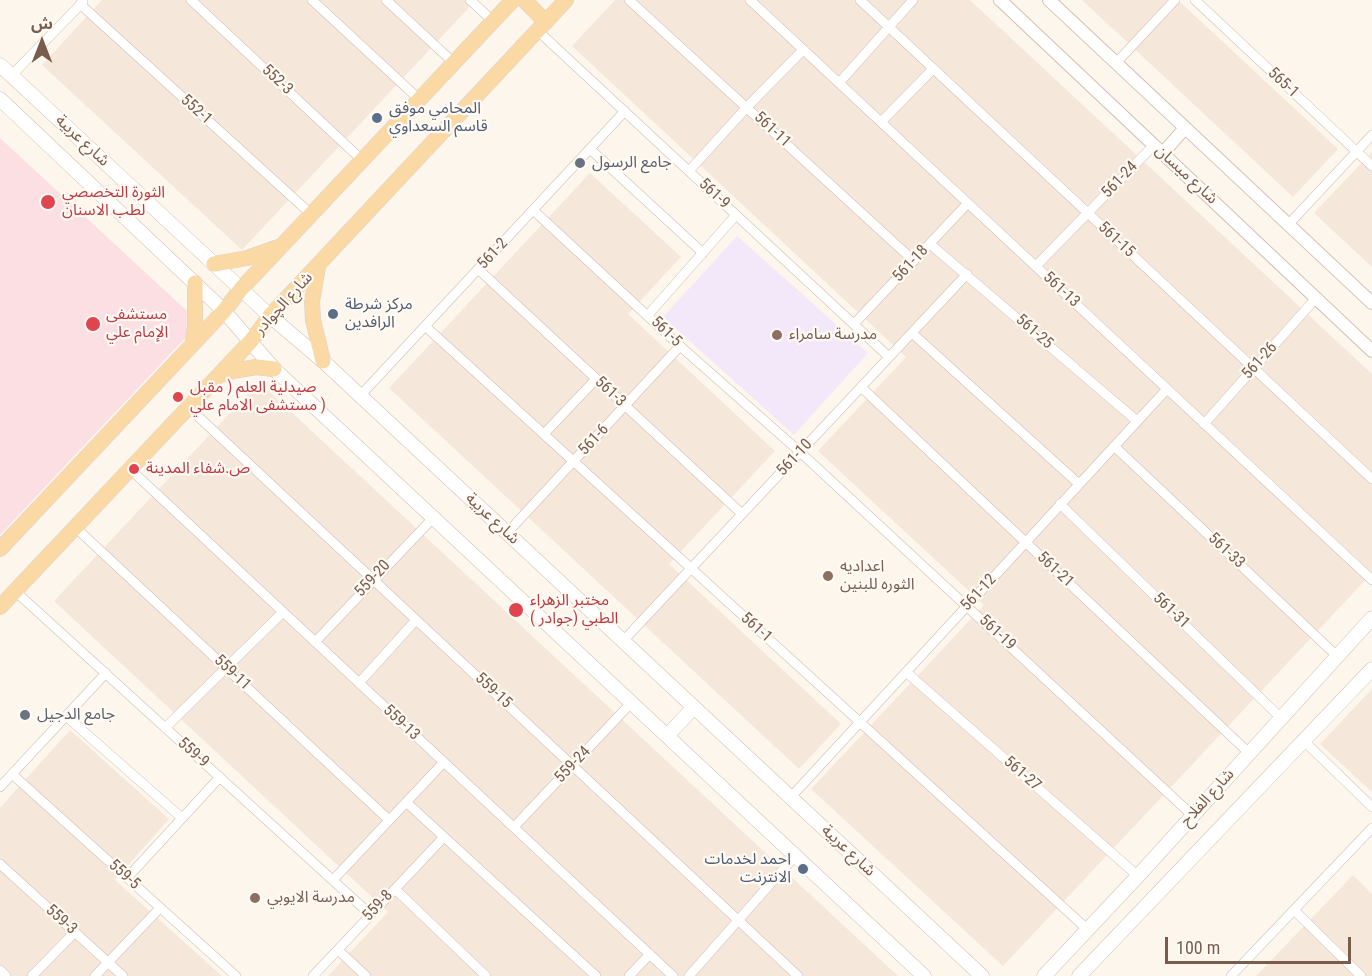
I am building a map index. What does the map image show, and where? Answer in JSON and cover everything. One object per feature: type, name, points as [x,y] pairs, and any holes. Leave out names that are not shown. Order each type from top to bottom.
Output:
[{"type":"main road","points":[[0,549],[513,0]]},
{"type":"main road","points":[[524,0],[542,27]]},
{"type":"main road","name":"شارع الچوادر","points":[[0,607],[251,341],[270,316],[566,0]]},
{"type":"main road","name":"شارع عربية","points":[[0,65],[270,316],[323,361],[982,976]]},
{"type":"main road","name":"شارع عربية","points":[[0,99],[224,311],[274,369],[924,976]]},
{"type":"main road","points":[[214,264],[247,258],[284,245]]},
{"type":"main road","points":[[318,267],[312,301],[313,320],[323,361]]},
{"type":"main road","points":[[193,342],[195,284]]},
{"type":"main road","points":[[215,377],[233,370],[274,369]]},
{"type":"main road","name":"شارع الفلاح","points":[[1044,976],[1372,618]]},
{"type":"main road","name":"شارع الفلاح","points":[[1079,976],[1303,740],[1370,675]]},
{"type":"main road","points":[[667,736],[694,707]]},
{"type":"street","name":"552-3","points":[[191,0],[363,161]]},
{"type":"street","points":[[312,0],[420,100]]},
{"type":"street","points":[[386,0],[454,63]]},
{"type":"street","points":[[470,0],[493,21]]},
{"type":"street","name":"561-11","points":[[629,0],[914,261]]},
{"type":"street","name":"561-13","points":[[750,0],[1372,580]]},
{"type":"street","name":"561-15","points":[[860,0],[1372,479]]},
{"type":"street","points":[[839,83],[913,0]]},
{"type":"street","name":"شارع ميسان","points":[[1000,0],[1372,351]]},
{"type":"street","name":"شارع ميسان","points":[[1049,0],[1372,303]]},
{"type":"street","points":[[1116,63],[1175,0]]},
{"type":"street","name":"565-1","points":[[1195,0],[1372,166]]},
{"type":"street","points":[[11,76],[82,2]]},
{"type":"street","name":"552-1","points":[[82,2],[312,215]]},
{"type":"street","name":"561-9","points":[[542,27],[625,111],[890,357]]},
{"type":"street","points":[[689,171],[803,50]]},
{"type":"street","points":[[881,122],[933,69]]},
{"type":"street","name":"561-2","points":[[360,396],[625,111]]},
{"type":"street","points":[[1158,149],[1185,128]]},
{"type":"street","points":[[1288,225],[1372,135]]},
{"type":"street","points":[[590,149],[703,253]]},
{"type":"street","name":"561-24","points":[[1036,266],[1088,213],[1158,149]]},
{"type":"street","name":"561-18","points":[[854,324],[968,203]]},
{"type":"street","name":"561-5","points":[[533,210],[680,346],[800,452]]},
{"type":"street","points":[[648,315],[736,215]]},
{"type":"street","name":"561-25","points":[[930,244],[1137,421]]},
{"type":"street","name":"561-3","points":[[478,270],[742,514]]},
{"type":"street","name":"561-10","points":[[623,641],[967,274]]},
{"type":"street","name":"561-26","points":[[1204,424],[1316,298]]},
{"type":"street","name":"561-1","points":[[425,326],[1087,929]]},
{"type":"street","points":[[912,333],[1079,484]]},
{"type":"street","name":"561-6","points":[[507,533],[680,346]]},
{"type":"street","points":[[544,434],[596,379]]},
{"type":"street","name":"561-21","points":[[861,387],[1249,753]]},
{"type":"street","name":"561-12","points":[[791,797],[1167,389]]},
{"type":"street","name":"559-15","points":[[188,407],[798,976]]},
{"type":"street","name":"561-33","points":[[1114,446],[1338,657]]},
{"type":"street","name":"561-19","points":[[800,452],[1192,815]]},
{"type":"street","name":"559-13","points":[[130,469],[673,976]]},
{"type":"street","name":"561-31","points":[[1060,504],[1281,718]]},
{"type":"street","name":"559-20","points":[[315,642],[433,518]]},
{"type":"street","name":"559-11","points":[[75,527],[388,820]]},
{"type":"street","name":"559-9","points":[[15,591],[371,915]]},
{"type":"street","points":[[165,728],[283,612]]},
{"type":"street","points":[[358,683],[416,620]]},
{"type":"street","name":"561-27","points":[[906,672],[1138,876]]},
{"type":"street","points":[[0,787],[106,673]]},
{"type":"street","name":"559-24","points":[[514,827],[632,703]]},
{"type":"street","points":[[66,716],[182,818]]},
{"type":"street","points":[[1303,740],[1372,807]]},
{"type":"street","points":[[333,880],[444,762]]},
{"type":"street","name":"559-5","points":[[12,774],[236,976]]},
{"type":"street","points":[[128,878],[220,777]]},
{"type":"street","points":[[406,802],[596,976]]},
{"type":"street","points":[[1234,975],[1372,828]]},
{"type":"street","name":"559-8","points":[[313,976],[444,837]]},
{"type":"street","points":[[689,976],[795,856]]},
{"type":"street","name":"559-3","points":[[0,864],[123,976]]},
{"type":"street","points":[[395,889],[486,976]]},
{"type":"street","points":[[95,976],[160,908]]},
{"type":"street","points":[[1294,910],[1361,976]]},
{"type":"street","points":[[32,976],[75,932]]},
{"type":"street","points":[[338,950],[366,976]]},
{"type":"street","points":[[629,976],[650,954]]},
{"type":"street","points":[[0,970],[6,976]]},
{"type":"shaded area","points":[[102,0],[476,0],[242,250],[42,65]]},
{"type":"shaded area","points":[[615,0],[970,0],[1372,374],[1372,573],[1003,966],[811,789],[984,605],[818,451],[906,357],[572,46]]},
{"type":"shaded area","points":[[1082,0],[1178,0],[1338,149],[1293,197]]},
{"type":"shaded area","name":"مستشفى الإمام علي","points":[[0,138],[187,311],[186,337],[0,535]]},
{"type":"shaded area","points":[[1372,152],[1372,267],[1314,213]]},
{"type":"shaded area","points":[[590,173],[681,257],[628,314],[775,451],[669,564],[841,724],[799,769],[389,388]]},
{"type":"shaded area","points":[[737,236],[868,353],[794,435],[663,317]]},
{"type":"shaded area","points":[[259,382],[898,976],[328,976],[388,912],[54,601]]},
{"type":"shaded area","points":[[1372,689],[1372,792],[1320,744]]},
{"type":"shaded area","points":[[70,730],[169,819],[115,880],[222,976],[0,976],[0,808]]},
{"type":"shaded area","points":[[1353,875],[1372,894],[1372,976],[1256,976]]},
{"type":"place","name":"المحامي موفق قاسم السعداوي","points":[[377,118]]},
{"type":"place","name":"جامع الرسول","points":[[580,163]]},
{"type":"place","name":"الثورة التخصصي لطب الاسنان","points":[[48,202]]},
{"type":"place","name":"مركز شرطة الرافدين","points":[[333,314]]},
{"type":"place","name":"مستشفى الإمام علي","points":[[93,324]]},
{"type":"place","name":"مدرسة سامراء","points":[[777,335]]},
{"type":"place","name":"صيدلية العلم ( مقبل مستشفى الامام علي )","points":[[178,397]]},
{"type":"place","name":"ص.شفاء المدينة","points":[[134,469]]},
{"type":"place","name":"اعداديه الثوره للبنين","points":[[828,576]]},
{"type":"place","name":"مختبر الزهراء الطبي (جوادر )","points":[[516,610]]},
{"type":"place","name":"جامع الدجيل","points":[[25,715]]},
{"type":"place","name":"احمد لخدمات الانترنت","points":[[803,869]]},
{"type":"place","name":"مدرسة الايوبي","points":[[255,898]]}]
